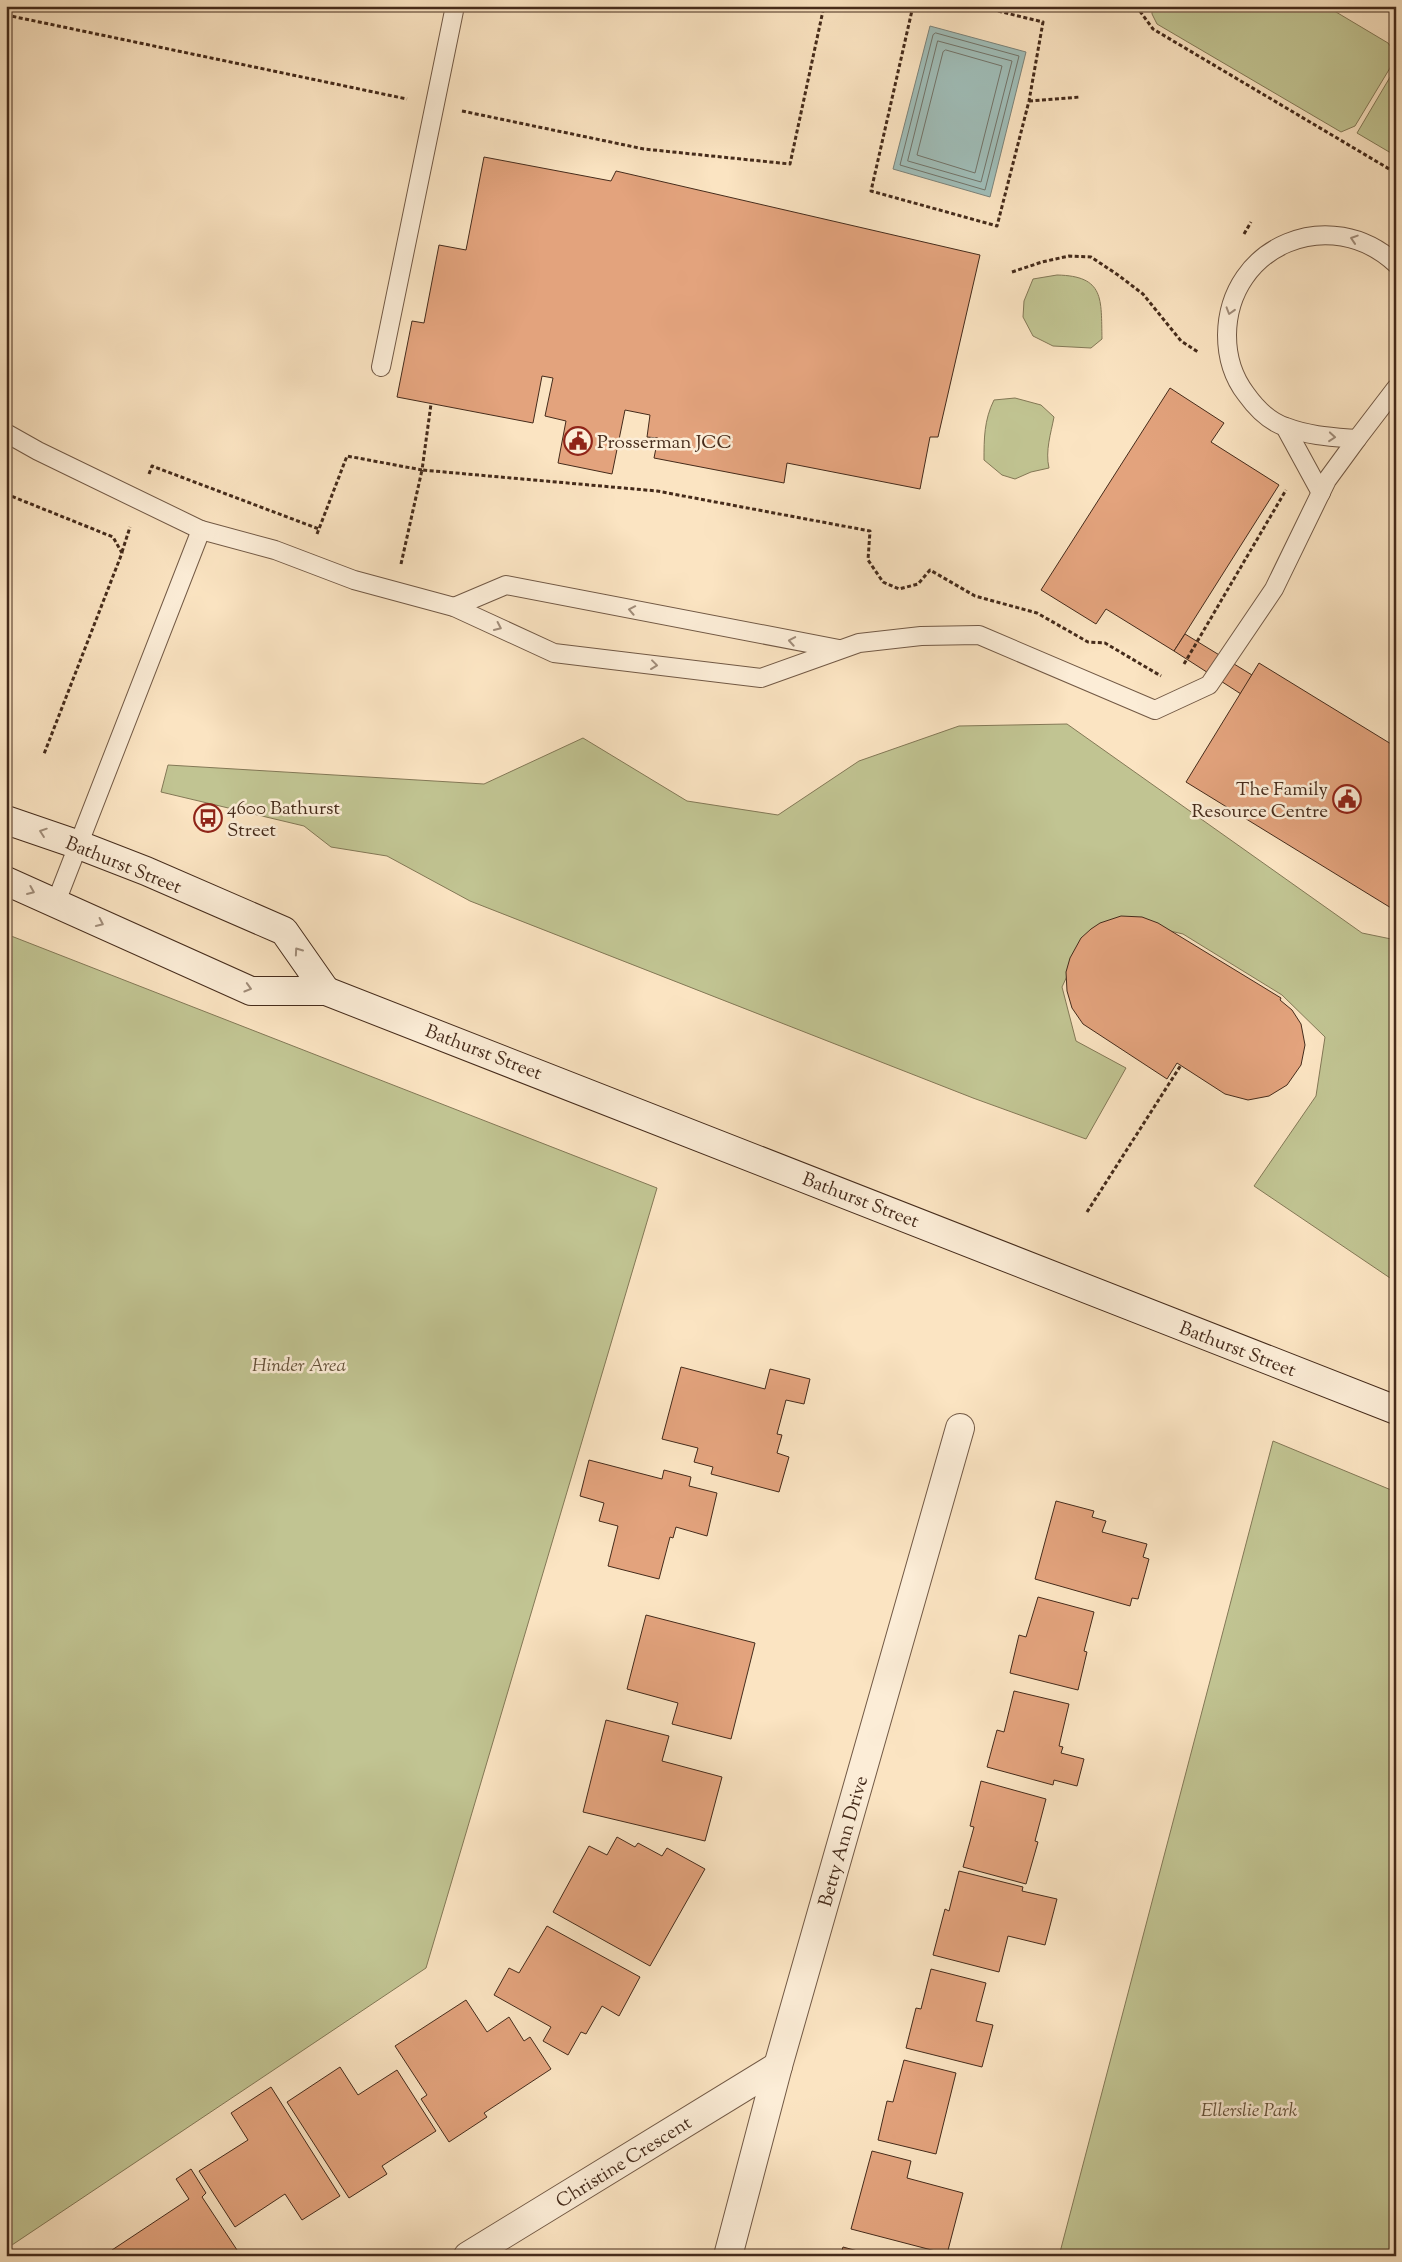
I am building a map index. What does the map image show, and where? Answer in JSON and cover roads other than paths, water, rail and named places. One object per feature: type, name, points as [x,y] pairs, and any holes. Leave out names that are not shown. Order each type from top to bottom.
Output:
[{"type":"main road","name":"Bathurst Street","points":[[6,820],[79,845],[284,931],[326,990]]},
{"type":"main road","name":"Bathurst Street","points":[[6,881],[251,991],[326,990],[1396,1410]]},
{"type":"main road","name":"Betty Ann Drive","points":[[728,2256],[778,2066],[960,1428]]},
{"type":"main road","name":"Christine Crescent","points":[[468,2256],[778,2066]]},
{"type":"lane","points":[[381,367],[455,6]]},
{"type":"lane","points":[[1357,439],[1316,435],[1285,427],[1257,408],[1237,382],[1227,351],[1227,318],[1238,287],[1258,261],[1286,242],[1318,234],[1352,237],[1382,251],[1396,264]]},
{"type":"lane","points":[[6,433],[38,451],[201,530],[275,550],[354,580],[454,607],[554,653],[760,678],[859,642],[921,636],[979,635],[1155,710],[1209,685],[1274,589],[1327,480],[1396,388]]},
{"type":"lane","points":[[1285,427],[1321,493]]},
{"type":"lane","points":[[56,902],[201,530]]},
{"type":"lane","points":[[454,607],[506,585],[840,650]]},
{"type":"water","points":[[930,26],[1026,52],[990,197],[893,169]]},
{"type":"place","name":"Prosserman JCC","points":[[578,441]]},
{"type":"place","name":"The Family Resource Centre","points":[[1347,799]]},
{"type":"place","name":"4600 Bathurst Street","points":[[208,818]]},
{"type":"park label","name":"Hinder Area","points":[[299,1364]]},
{"type":"park label","name":"Ellerslie Park","points":[[1249,2109]]}]
